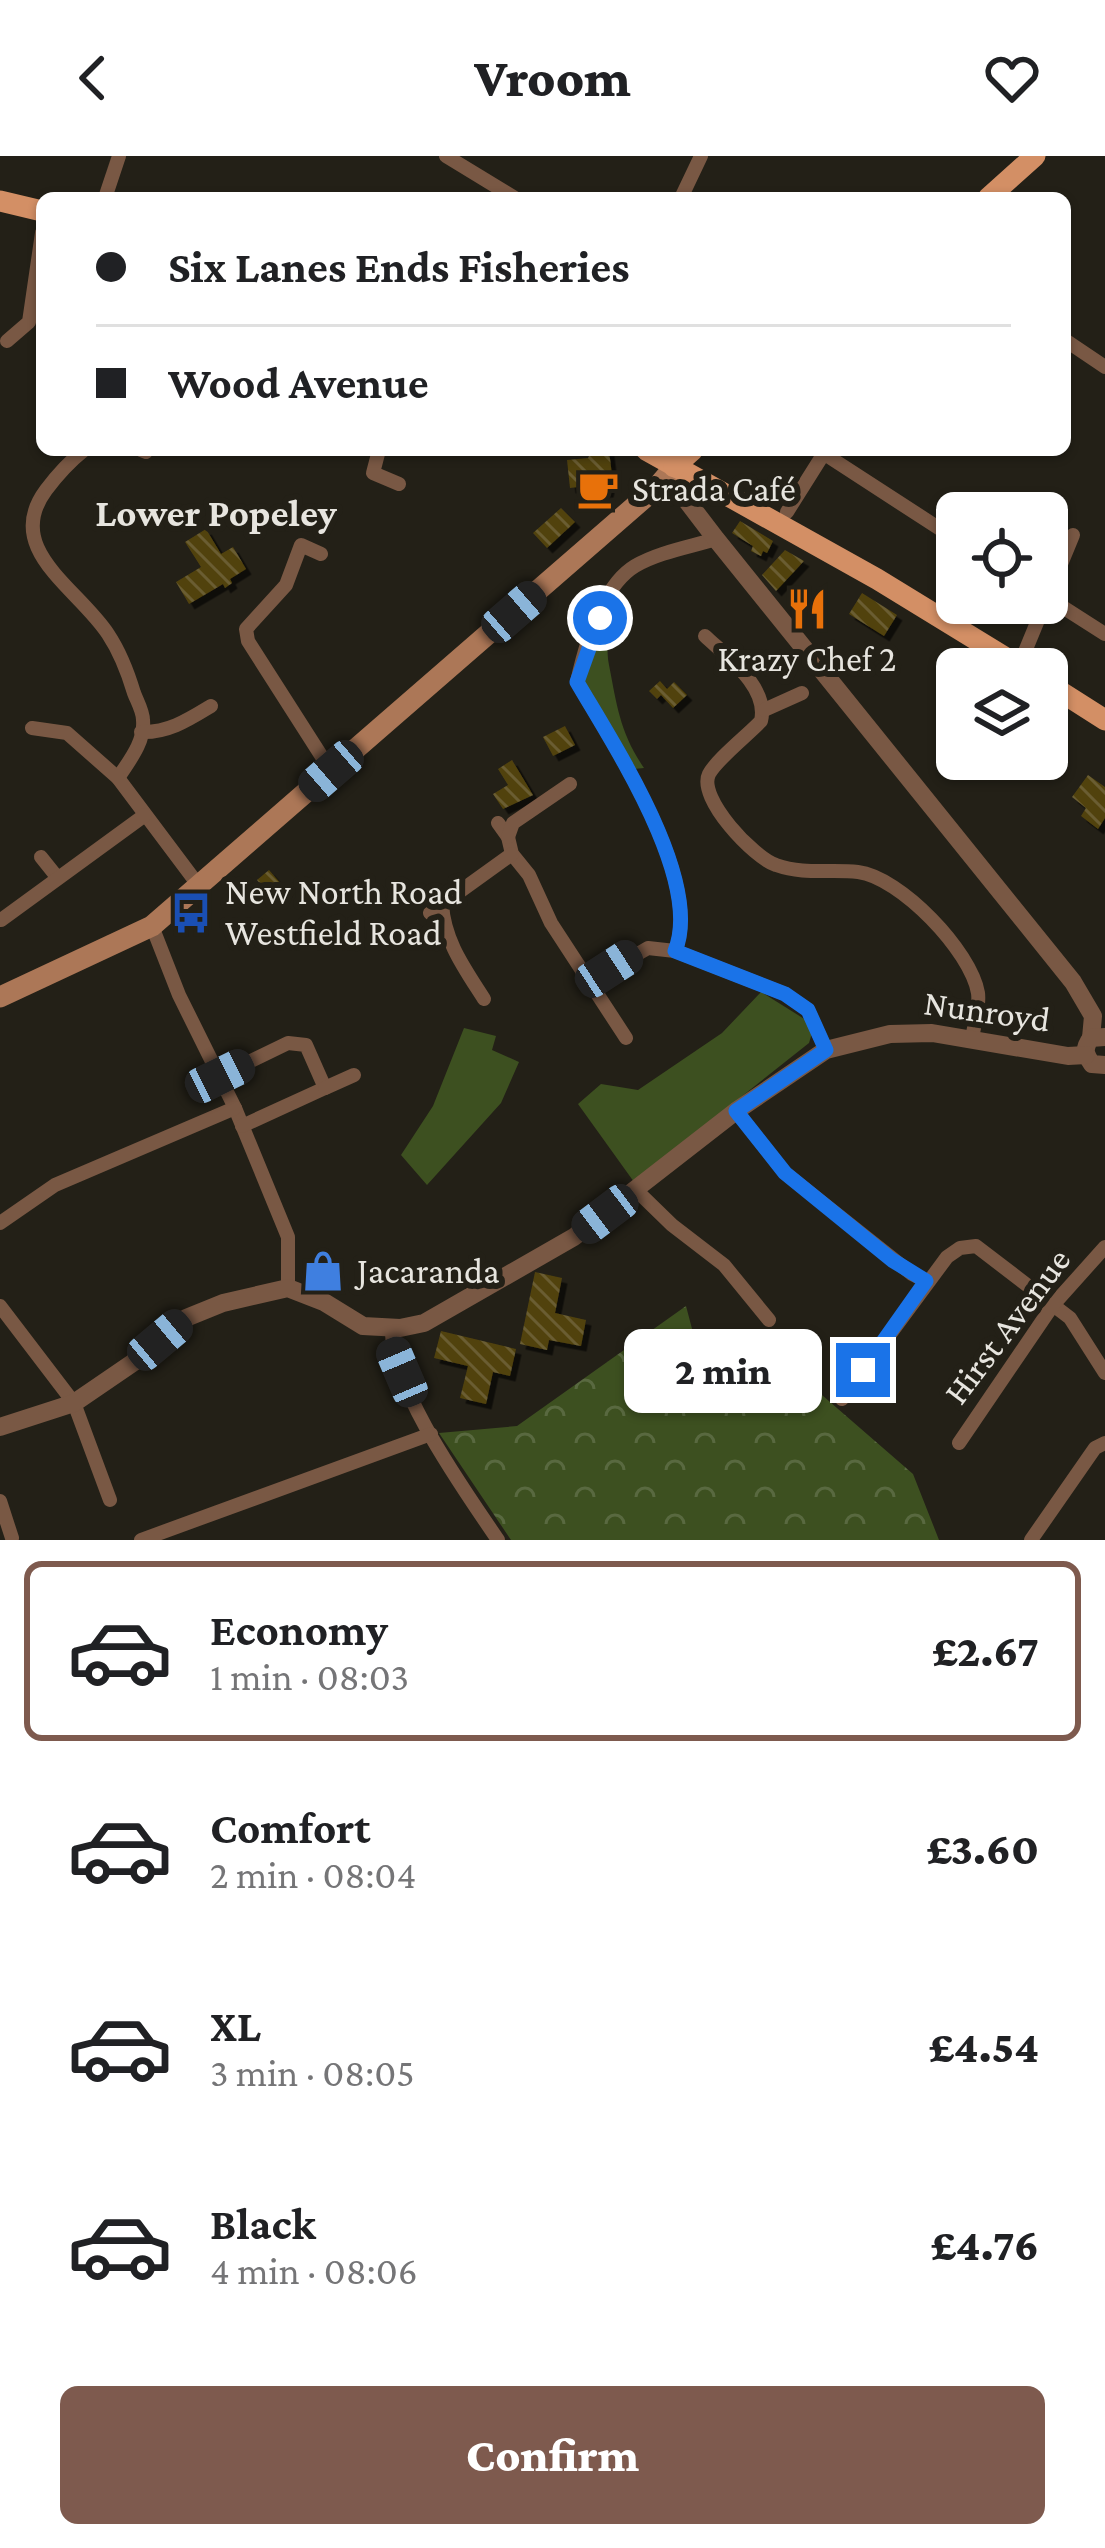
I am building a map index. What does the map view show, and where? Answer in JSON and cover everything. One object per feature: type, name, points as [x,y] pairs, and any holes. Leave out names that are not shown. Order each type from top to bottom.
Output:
[{"type":"main road","points":[[995,192],[1035,156]]},
{"type":"main road","points":[[0,200],[36,209]]},
{"type":"main road","points":[[656,456],[878,579],[990,648]]},
{"type":"main road","points":[[0,997],[152,926],[657,487],[686,456]]},
{"type":"main road","points":[[1068,696],[1105,720]]},
{"type":"street","points":[[107,192],[119,156]]},
{"type":"street","points":[[446,156],[505,192]]},
{"type":"street","points":[[684,192],[701,156]]},
{"type":"street","points":[[7,341],[36,327]]},
{"type":"street","points":[[1071,344],[1105,367]]},
{"type":"street","points":[[76,456],[38,501],[31,516],[32,537],[54,573],[110,636],[143,719],[139,745],[118,778]]},
{"type":"street","points":[[378,456],[374,473],[399,484]]},
{"type":"street","points":[[788,512],[822,456]]},
{"type":"street","points":[[830,456],[936,526]]},
{"type":"street","points":[[674,467],[687,501],[716,539],[1072,982],[1094,1016],[1093,1064],[1105,1065]]},
{"type":"street","points":[[1068,547],[1073,535]]},
{"type":"street","points":[[675,951],[683,914],[677,880],[637,785],[577,682],[596,625],[622,578],[656,557],[716,539]]},
{"type":"street","points":[[321,554],[301,545],[286,585],[246,629],[248,641],[331,771]]},
{"type":"street","points":[[1068,612],[1105,634]]},
{"type":"street","points":[[705,636],[761,697],[764,710],[761,721],[709,774],[707,787],[715,802],[747,849],[770,864],[799,872],[862,872],[896,886],[918,905],[962,957],[978,992],[972,1039]]},
{"type":"street","points":[[764,710],[802,693]]},
{"type":"street","points":[[141,732],[158,733],[211,706]]},
{"type":"street","points":[[32,728],[67,733],[118,778],[199,886]]},
{"type":"street","points":[[508,837],[513,823],[570,784]]},
{"type":"street","points":[[1,920],[146,815]]},
{"type":"street","points":[[498,823],[551,923],[626,1038]]},
{"type":"street","points":[[484,999],[453,949],[436,908],[512,854]]},
{"type":"street","points":[[41,856],[57,877]]},
{"type":"street","points":[[152,926],[288,1237],[288,1288]]},
{"type":"street","points":[[589,982],[648,948],[675,951],[785,994],[808,1010],[826,1050]]},
{"type":"street","name":"Nunroyd","points":[[392,1327],[424,1323],[574,1237],[736,1111],[826,1050],[890,1034],[932,1033],[1068,1056],[1094,1043]]},
{"type":"street","points":[[220,1076],[299,1042],[306,1045],[325,1088]]},
{"type":"street","points":[[242,1126],[354,1075]]},
{"type":"street","points":[[0,1223],[55,1185],[235,1108]]},
{"type":"street","points":[[736,1111],[785,1173],[892,1260],[926,1281]]},
{"type":"street","points":[[636,1190],[724,1265],[750,1306],[769,1320]]},
{"type":"street","points":[[842,1399],[947,1257],[960,1248],[976,1246],[1070,1318],[1105,1373]]},
{"type":"street","name":"Hirst Avenue","points":[[958,1443],[1053,1305],[1105,1247]]},
{"type":"street","points":[[0,1427],[74,1403],[134,1362],[186,1318],[223,1303],[288,1288],[324,1301],[363,1326],[392,1327],[391,1346],[431,1434],[498,1540]]},
{"type":"street","points":[[0,1306],[74,1403],[110,1500]]},
{"type":"street","points":[[141,1540],[431,1434]]},
{"type":"street","points":[[1031,1540],[1095,1448],[1105,1443]]},
{"type":"street","points":[[0,1501],[12,1538]]},
{"type":"green space","points":[[601,626],[620,719],[644,768],[634,769],[585,683],[585,669]]},
{"type":"green space","points":[[761,992],[806,1020],[812,1033],[809,1043],[634,1182],[578,1104],[601,1084],[638,1090],[722,1033]]},
{"type":"green space","points":[[464,1028],[496,1036],[492,1050],[519,1062],[501,1103],[427,1185],[401,1155],[433,1106]]},
{"type":"green space","points":[[686,1306],[696,1344],[746,1329],[913,1474],[939,1540],[511,1540],[439,1433],[517,1426]]},
{"type":"building","points":[[610,456],[608,492],[587,494],[586,486],[570,488],[567,460]]},
{"type":"building","points":[[561,508],[575,522],[547,548],[533,533]]},
{"type":"building","points":[[740,521],[773,541],[767,553],[761,556],[751,551],[753,546],[732,533]]},
{"type":"building","points":[[206,529],[221,554],[233,547],[246,569],[225,588],[223,584],[189,604],[176,582],[201,567],[185,542]]},
{"type":"building","points":[[785,550],[804,561],[776,591],[762,575]]},
{"type":"building","points":[[862,593],[897,615],[884,636],[849,614]]},
{"type":"building","points":[[660,681],[667,689],[674,682],[687,695],[673,708],[661,695],[657,699],[649,691]]},
{"type":"building","points":[[565,726],[575,745],[553,756],[543,737]]},
{"type":"building","points":[[512,760],[533,795],[503,809],[493,794],[508,785],[498,769]]},
{"type":"building","points":[[1088,775],[1105,787],[1105,818],[1098,829],[1081,816],[1086,808],[1072,797]]},
{"type":"building","points":[[269,870],[287,891],[275,901],[257,880]]},
{"type":"building","points":[[535,1272],[562,1278],[555,1313],[586,1320],[581,1346],[549,1340],[547,1350],[520,1344]]},
{"type":"building","points":[[441,1331],[516,1349],[510,1376],[493,1372],[486,1404],[460,1398],[468,1366],[434,1358]]},
{"type":"place","name":"Strada Café","points":[[598,489]]},
{"type":"place","name":"Krazy Chef 2","points":[[807,609]]},
{"type":"place","name":"New North Road Westfield Road","points":[[191,913]]},
{"type":"place","name":"Jacaranda","points":[[323,1271]]},
{"type":"district","name":"Lower Popeley","points":[[216,512]]},
{"type":"route","points":[[600,618],[577,682],[637,785],[677,880],[683,914],[675,951],[785,994],[808,1010],[826,1050],[736,1111],[785,1173],[892,1260],[926,1281],[863,1370]]}]
